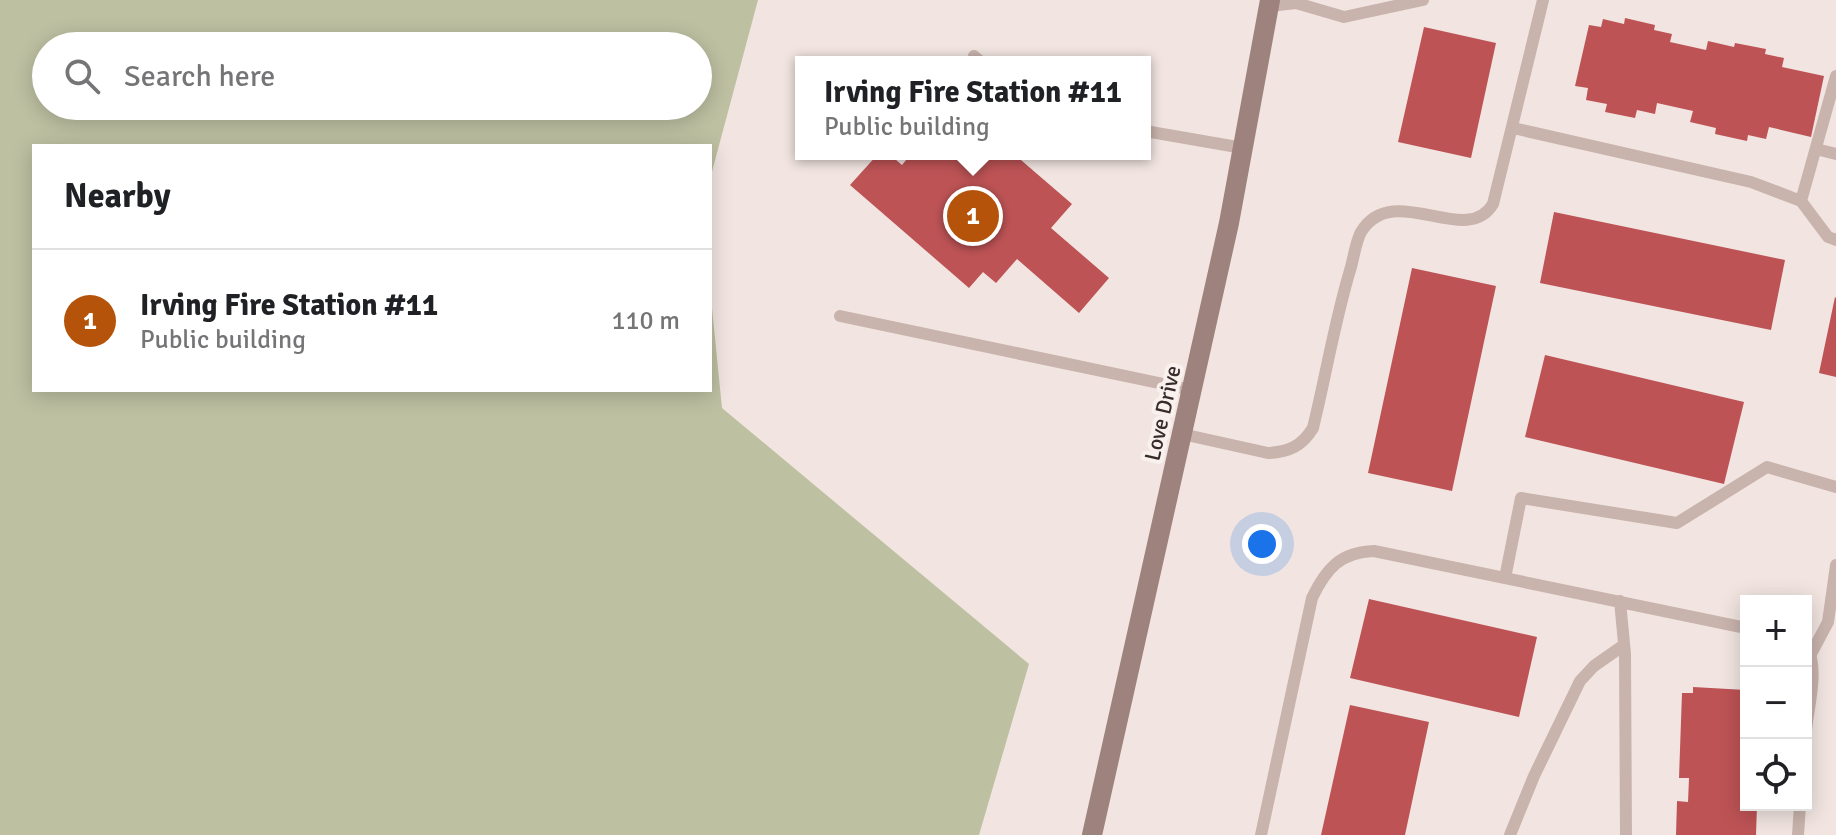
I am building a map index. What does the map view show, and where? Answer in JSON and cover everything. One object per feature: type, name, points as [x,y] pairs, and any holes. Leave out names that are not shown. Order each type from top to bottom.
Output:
[{"type":"street","name":"Love Drive","points":[[1092,835],[1229,223],[1269,3]]},
{"type":"lane","points":[[1269,3],[1297,1],[1344,17],[1423,0]]},
{"type":"lane","points":[[1182,434],[1268,453],[1282,453],[1305,441],[1313,428],[1345,287],[1361,232],[1375,218],[1389,212],[1403,210],[1476,221],[1487,214],[1493,204],[1543,0]]},
{"type":"lane","points":[[1801,201],[1836,76]]},
{"type":"lane","points":[[1513,128],[1751,182],[1801,201],[1828,237],[1836,240]]},
{"type":"lane","points":[[1151,132],[1243,148]]},
{"type":"lane","points":[[1816,149],[1836,154]]},
{"type":"lane","points":[[840,316],[1192,390]]},
{"type":"lane","points":[[1505,578],[1521,498],[1677,523],[1767,467],[1836,487]]},
{"type":"lane","points":[[1261,835],[1312,598],[1327,571],[1342,558],[1357,551],[1374,551],[1740,627]]},
{"type":"lane","points":[[1812,646],[1828,622],[1836,565]]},
{"type":"lane","points":[[1620,601],[1624,645],[1626,835]]},
{"type":"lane","points":[[1510,835],[1534,776],[1580,681],[1594,666],[1624,645]]},
{"type":"lane","points":[[1798,835],[1800,811]]},
{"type":"green space","points":[[0,0],[758,0],[712,172],[712,144],[32,144],[32,392],[712,392],[712,308],[722,408],[1029,664],[979,835],[0,835]]},
{"type":"building","points":[[1625,18],[1655,25],[1654,30],[1672,34],[1670,42],[1706,50],[1708,41],[1766,49],[1765,54],[1784,58],[1782,67],[1824,76],[1811,137],[1769,127],[1766,139],[1748,135],[1747,141],[1715,134],[1716,128],[1690,122],[1693,111],[1657,103],[1655,114],[1637,110],[1635,118],[1605,112],[1607,104],[1586,100],[1588,88],[1575,86],[1589,25],[1601,27],[1603,19],[1624,24]]},
{"type":"building","points":[[1424,27],[1496,43],[1471,158],[1398,142]]},
{"type":"building","points":[[873,160],[896,160],[902,165],[906,160],[1021,160],[1072,204],[1051,228],[1109,278],[1079,313],[1017,259],[996,283],[983,272],[969,288],[850,185]]},
{"type":"building","points":[[1554,212],[1785,260],[1771,330],[1540,283]]},
{"type":"building","points":[[1412,268],[1496,286],[1452,491],[1368,473]]},
{"type":"building","points":[[1836,298],[1836,377],[1819,373]]},
{"type":"building","points":[[1545,355],[1744,402],[1724,484],[1525,437]]},
{"type":"building","points":[[1369,599],[1537,637],[1519,717],[1350,678]]},
{"type":"building","points":[[1693,687],[1740,690],[1740,811],[1757,811],[1756,835],[1676,835],[1677,801],[1688,802],[1689,778],[1679,778],[1682,693],[1693,693]]},
{"type":"building","points":[[1350,705],[1429,722],[1405,835],[1321,835]]},
{"type":"place","name":"Irving Fire Station #11","points":[[973,216]]}]
